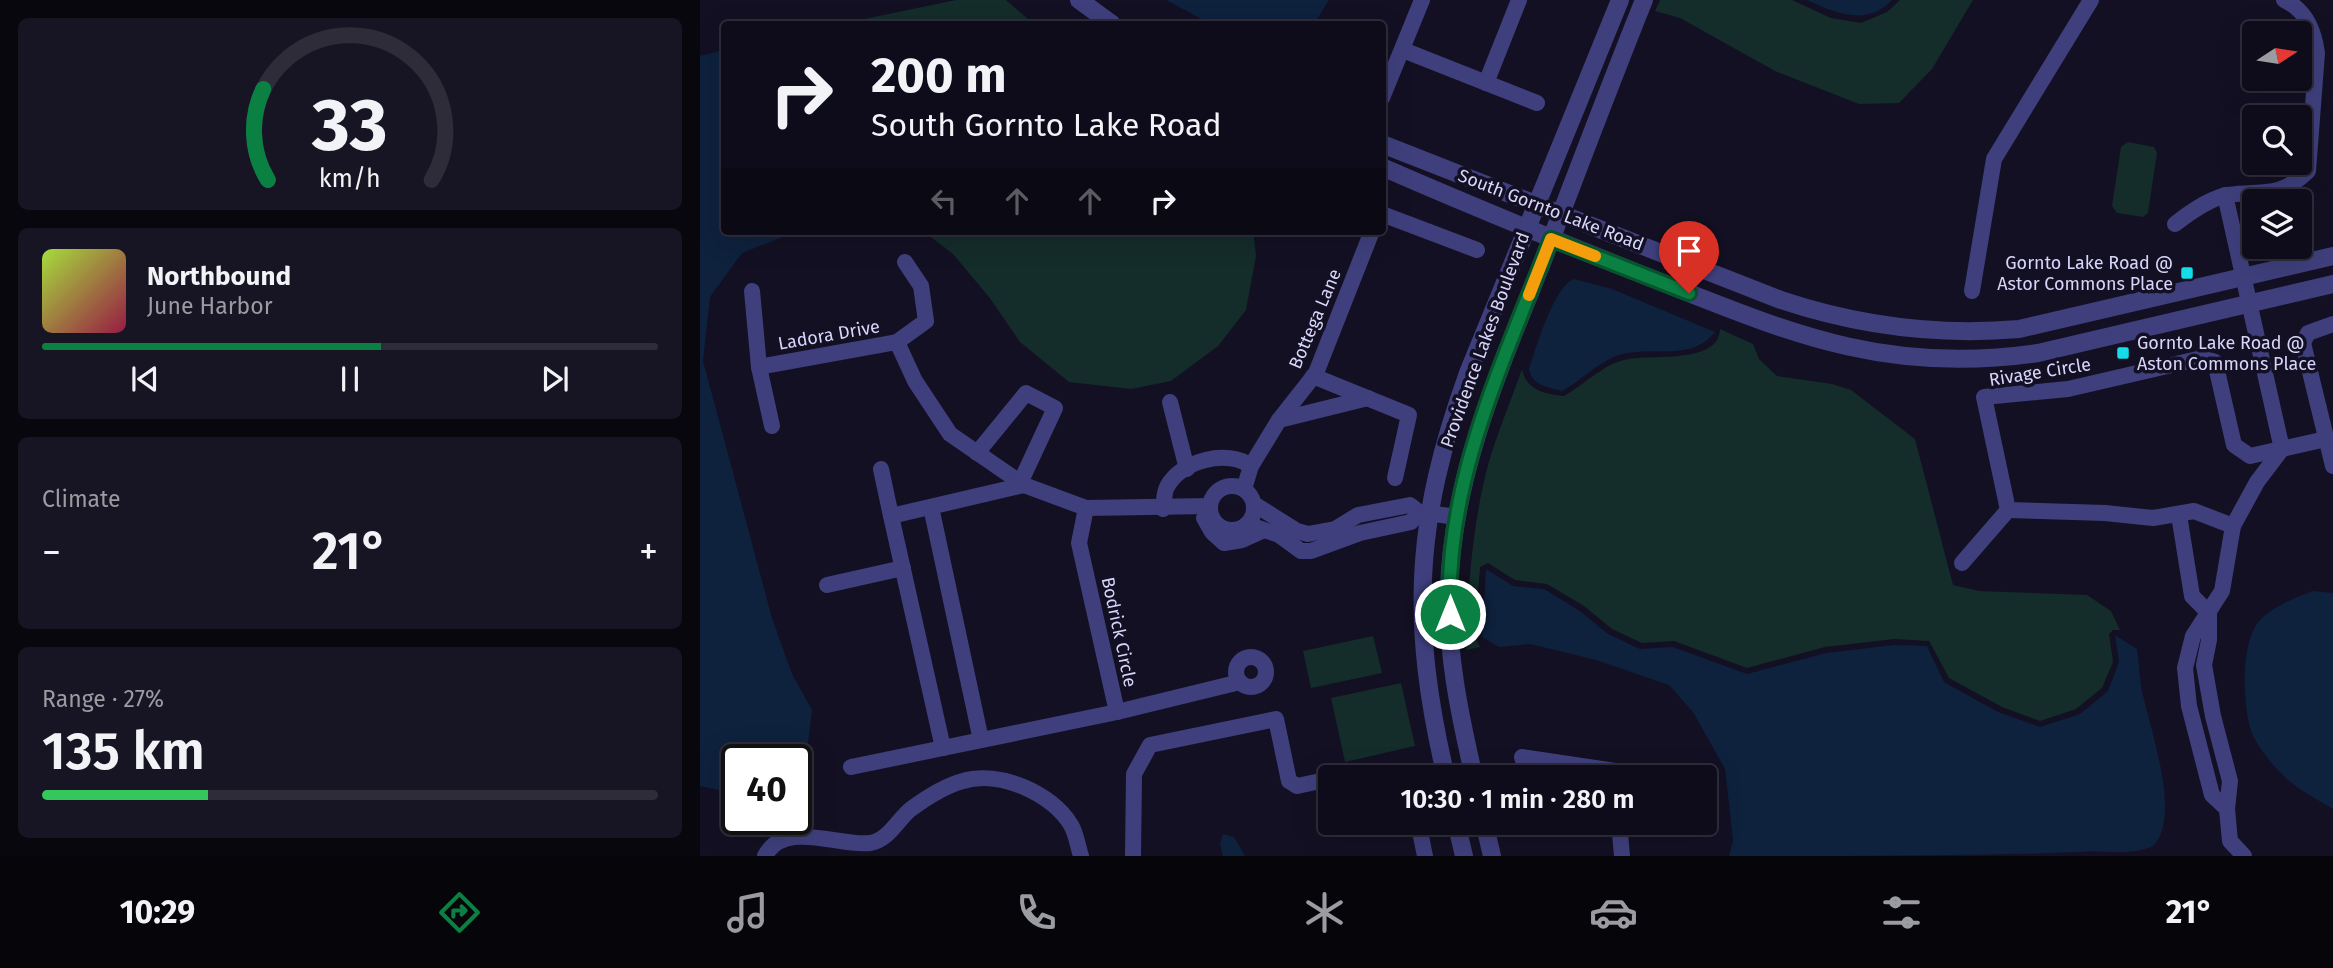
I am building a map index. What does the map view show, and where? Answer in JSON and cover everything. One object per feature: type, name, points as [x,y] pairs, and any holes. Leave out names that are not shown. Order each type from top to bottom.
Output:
[{"type":"street","points":[[1079,0],[1108,21]]},
{"type":"street","points":[[1386,88],[1422,0]]},
{"type":"street","points":[[1486,83],[1520,0]]},
{"type":"street","name":"Providence Lakes Boulevard","points":[[1443,765],[1431,712],[1424,660],[1421,579],[1424,512],[1453,417],[1536,203],[1620,0]]},
{"type":"street","name":"Providence Lakes Boulevard","points":[[1471,765],[1456,691],[1448,590],[1457,517],[1485,407],[1644,0]]},
{"type":"street","points":[[1972,291],[1994,159],[2091,0]]},
{"type":"street","points":[[2175,223],[2225,195],[2276,193],[2294,185],[2308,171],[2317,52],[2315,34],[2298,6],[2284,0]]},
{"type":"street","points":[[1403,50],[1537,103]]},
{"type":"street","name":"South Gornto Lake Road","points":[[1386,146],[1820,313],[1914,330],[1971,333],[2019,329],[2333,256]]},
{"type":"street","name":"South Gornto Lake Road","points":[[1386,169],[1551,239],[1814,340],[1856,351],[1903,357],[1995,359],[2038,353],[2333,284]]},
{"type":"street","points":[[2225,195],[2282,449],[2257,482],[2233,526],[2222,591],[2193,636],[2185,668],[2194,725],[2213,795],[2227,809]]},
{"type":"street","points":[[1386,216],[1477,250]]},
{"type":"street","name":"Bottega Lane","points":[[1244,489],[1251,466],[1279,420],[1313,376],[1370,235]]},
{"type":"street","points":[[897,342],[926,321],[921,286],[905,262]]},
{"type":"street","points":[[752,291],[759,367],[772,426]]},
{"type":"street","points":[[2333,324],[2308,333],[2303,343],[2333,466]]},
{"type":"street","name":"Ladora Drive","points":[[759,367],[897,342],[915,381],[950,435],[1022,484],[1086,508],[1163,509],[1210,506]]},
{"type":"street","name":"Rivage Circle","points":[[2008,510],[1984,397],[2068,388],[2202,358],[2215,362],[2234,445],[2250,456],[2326,439]]},
{"type":"street","points":[[1313,376],[1409,415],[1395,478]]},
{"type":"street","points":[[891,516],[1022,484],[1055,408],[1026,393],[976,453]]},
{"type":"street","points":[[1279,420],[1368,398]]},
{"type":"street","points":[[1170,402],[1187,469]]},
{"type":"street","points":[[1163,509],[1167,486],[1187,469],[1213,458],[1239,457],[1251,466]]},
{"type":"street","points":[[881,469],[943,748]]},
{"type":"street","points":[[1424,512],[1410,522],[1360,533],[1311,551],[1301,551],[1279,535],[1255,527],[1235,530],[1223,528],[1213,519],[1210,506],[1219,490],[1231,486],[1244,489],[1254,504],[1289,526],[1308,534],[1335,529],[1354,517],[1410,505],[1424,512],[1457,517]]},
{"type":"street","points":[[1192,507],[1224,543],[1242,540],[1255,527],[1254,504]]},
{"type":"street","points":[[931,507],[981,740]]},
{"type":"street","name":"Bodrick Circle","points":[[851,767],[1116,712],[1079,542],[1086,508]]},
{"type":"street","points":[[1962,563],[2008,510],[2105,513],[2154,518],[2194,511],[2233,526]]},
{"type":"street","points":[[2179,515],[2192,596],[2209,613],[2209,640],[2204,665],[2214,721],[2230,781],[2227,809],[2230,841],[2244,856]]},
{"type":"street","points":[[828,585],[903,568]]},
{"type":"street","points":[[1116,712],[1240,682]]},
{"type":"street","points":[[1133,856],[1134,774],[1150,745],[1276,719],[1289,781],[1297,786],[1318,782]]},
{"type":"street","points":[[2194,725],[2214,721]]},
{"type":"street","points":[[1524,765],[1522,757],[1575,765]]},
{"type":"street","points":[[765,856],[782,841],[803,835],[839,842],[873,843],[889,833],[909,811],[943,788],[965,779],[997,780],[1030,789],[1051,803],[1072,825],[1081,856]]},
{"type":"street","points":[[1421,835],[1425,856]]},
{"type":"street","points":[[1459,835],[1464,856]]},
{"type":"street","points":[[1487,835],[1492,856]]},
{"type":"street","points":[[1620,835],[1622,856]]},
{"type":"street","points":[[828,856],[839,842]]},
{"type":"green space","points":[[956,0],[1006,0],[1029,20],[1034,21],[855,21]]},
{"type":"green space","points":[[1660,0],[1792,0],[1831,18],[1861,23],[1887,12],[1900,0],[1973,0],[1932,69],[1899,103],[1859,104],[1775,71],[1680,18],[1655,11]]},
{"type":"green space","points":[[2128,142],[2154,147],[2157,153],[2148,213],[2143,217],[2117,213],[2112,206],[2121,147]]},
{"type":"green space","points":[[928,235],[1253,235],[1256,256],[1246,310],[1218,346],[1171,381],[1131,389],[1069,382],[1020,342],[989,297],[953,254]]},
{"type":"green space","points":[[1720,329],[1753,344],[1759,359],[1777,376],[1832,384],[1851,390],[1915,439],[1953,585],[1979,591],[2087,595],[2111,611],[2120,630],[2113,630],[2109,634],[2113,662],[2102,688],[2076,709],[2040,721],[2002,707],[1949,678],[1929,641],[1894,639],[1825,647],[1747,668],[1674,641],[1642,643],[1612,629],[1584,606],[1547,584],[1515,580],[1488,563],[1480,567],[1475,637],[1480,647],[1466,650],[1478,511],[1488,465],[1522,369],[1528,382],[1537,390],[1564,396],[1600,371],[1624,360],[1680,356],[1708,348],[1716,341]]},
{"type":"green space","points":[[1373,636],[1382,673],[1311,688],[1303,651]]},
{"type":"green space","points":[[1401,683],[1415,746],[1345,762],[1331,698]]},
{"type":"water","points":[[1166,0],[1329,0],[1316,21],[1205,21]]},
{"type":"water","points":[[1807,0],[1892,0],[1872,13],[1851,15]]},
{"type":"water","points":[[721,51],[721,235],[788,235],[742,253],[710,297],[703,361],[772,618],[792,674],[812,710],[808,744],[721,744],[721,790],[700,786],[700,56]]},
{"type":"water","points":[[1574,279],[1612,289],[1715,332],[1695,347],[1684,350],[1635,352],[1614,357],[1562,391],[1546,387],[1533,379],[1529,369],[1553,305],[1567,284]]},
{"type":"water","points":[[1486,569],[1513,586],[1544,589],[1580,611],[1608,634],[1640,649],[1673,647],[1747,674],[1826,653],[1894,645],[1927,646],[1944,682],[1998,712],[2040,727],[2080,714],[2108,691],[2119,662],[2115,635],[2137,649],[2141,686],[2161,769],[2165,814],[2161,832],[2153,846],[2127,852],[1729,856],[1733,841],[1725,769],[1693,712],[1669,685],[1596,660],[1530,644],[1499,647],[1482,637]]},
{"type":"water","points":[[2313,591],[2333,593],[2333,809],[2295,786],[2269,760],[2252,734],[2246,703],[2246,656],[2254,629],[2272,610]]},
{"type":"water","points":[[1223,834],[1234,837],[1245,856],[1223,856],[1220,844]]},
{"type":"slow traffic","points":[[1529,295],[1551,239],[1595,256]]},
{"type":"place","name":"Gornto Lake Road @ Astor Commons Place","points":[[2187,273]]},
{"type":"place","name":"Gornto Lake Road @ Aston Commons Place","points":[[2123,353]]},
{"type":"route","points":[[1450,614],[1448,590],[1460,494],[1485,407],[1551,239],[1689,293]]}]
